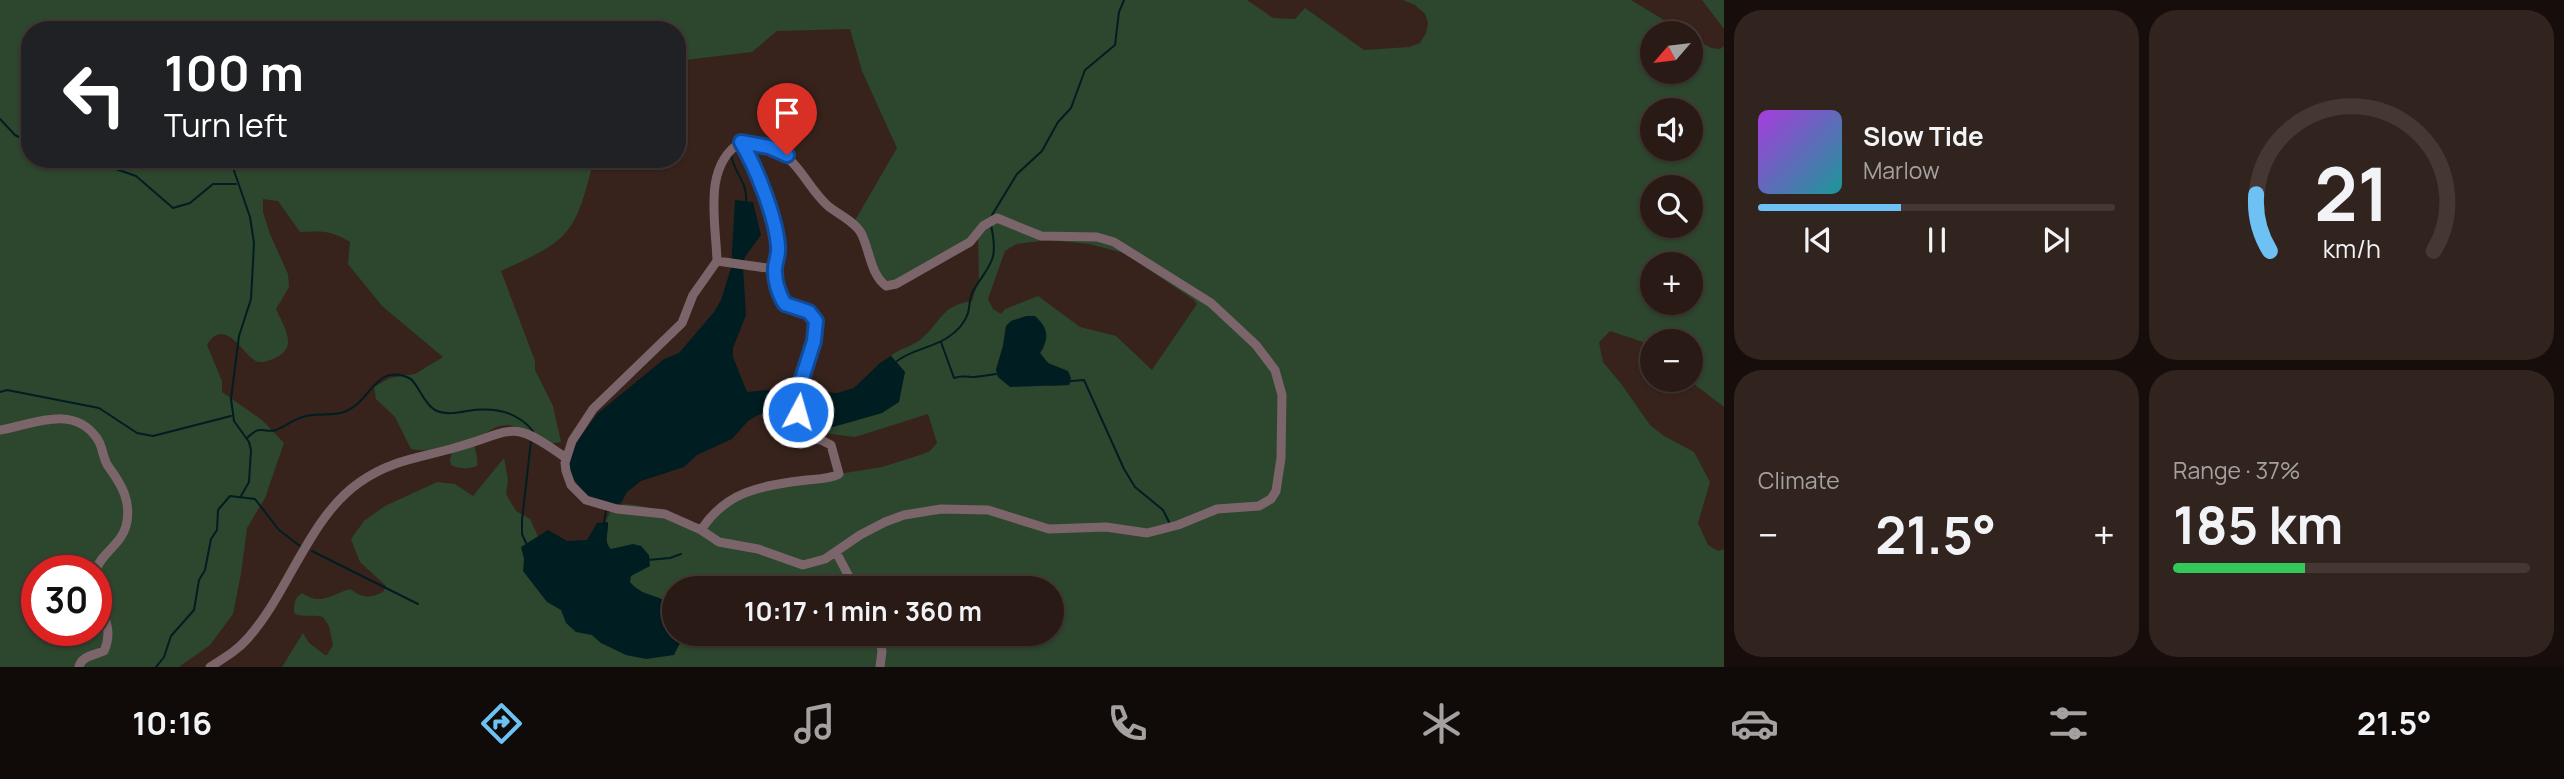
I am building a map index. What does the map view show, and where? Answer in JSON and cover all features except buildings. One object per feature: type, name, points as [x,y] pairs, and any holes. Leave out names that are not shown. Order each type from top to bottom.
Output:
[{"type":"street","points":[[701,530],[712,514],[742,493],[767,485],[835,477],[839,474],[831,445],[808,438],[798,426],[799,388],[814,341],[816,321],[809,312],[785,304],[780,295],[774,269],[779,249],[774,226],[757,169],[741,142]]},
{"type":"street","points":[[741,142],[751,142],[778,150],[793,161],[820,198],[857,227],[863,236],[869,259],[880,281],[886,286],[896,284],[970,242],[994,218],[1011,222],[1041,236],[1105,238],[1147,260],[1212,303],[1256,345],[1275,370],[1282,395],[1276,491],[1265,505],[1217,509],[1178,525],[1147,533],[1106,527],[1049,528],[988,510],[941,509],[885,522],[825,559],[803,565],[758,549],[719,542],[701,530],[665,514],[617,509],[586,500],[571,485],[566,471],[566,458],[572,441],[585,418],[682,323],[694,295],[717,261],[715,181],[722,158],[741,142]]},
{"type":"street","points":[[717,261],[774,269]]},
{"type":"street","points":[[0,430],[63,418],[80,423],[93,433],[99,441],[104,460],[122,486],[128,514],[124,533],[105,555]]},
{"type":"street","points":[[210,667],[250,636],[333,508],[370,475],[406,458],[516,430],[536,436],[566,458]]},
{"type":"street","points":[[836,552],[849,576]]},
{"type":"street","points":[[79,667],[85,658],[104,651],[106,646]]},
{"type":"street","points":[[880,667],[881,646]]},
{"type":"green space","points":[[0,0],[1247,0],[1273,18],[1295,19],[1305,8],[1364,50],[1409,47],[1420,43],[1428,23],[1425,14],[1415,5],[1403,0],[1631,0],[1665,21],[1640,21],[1640,84],[1703,84],[1703,44],[1711,48],[1720,49],[1724,46],[1724,407],[1703,391],[1703,329],[1640,329],[1640,341],[1610,331],[1599,342],[1603,362],[1650,425],[1694,452],[1710,482],[1698,523],[1708,545],[1718,551],[1724,549],[1724,667],[282,667],[303,633],[309,643],[325,655],[333,645],[329,626],[323,617],[294,613],[299,595],[302,593],[320,599],[350,589],[366,596],[383,592],[386,586],[360,562],[351,539],[364,521],[385,506],[437,482],[455,484],[473,496],[504,458],[508,480],[506,494],[516,511],[530,519],[541,543],[594,549],[612,507],[643,507],[698,527],[714,509],[783,483],[882,467],[930,451],[937,443],[928,414],[855,437],[815,432],[882,413],[905,372],[891,356],[920,340],[954,306],[972,301],[979,279],[978,234],[901,280],[880,285],[854,222],[897,148],[862,71],[850,29],[777,31],[752,52],[686,60],[686,21],[21,21],[21,168],[591,168],[581,204],[567,231],[543,251],[501,271],[535,361],[535,370],[553,406],[561,442],[543,445],[517,428],[504,425],[476,439],[477,466],[467,468],[451,465],[453,447],[450,444],[430,449],[411,449],[395,417],[376,399],[374,387],[390,378],[415,374],[443,357],[382,306],[348,264],[350,242],[326,232],[300,232],[278,201],[263,199],[263,212],[270,234],[288,274],[289,287],[276,309],[287,334],[287,347],[276,358],[261,362],[254,360],[232,338],[225,335],[213,337],[207,345],[222,381],[222,392],[262,420],[284,443],[265,498],[247,528],[233,614],[210,645],[179,667],[0,667]],"holes":[[[1049,240],[1089,244],[1124,253],[1194,300],[1197,304],[1152,370],[1116,336],[1080,327],[1038,296],[1005,309],[1001,314],[993,309],[988,299],[1005,251],[1016,244]],[[1035,316],[1044,347],[1040,353],[1067,377],[1071,382],[1069,385],[1053,386],[998,377],[996,369],[1006,326],[1011,321]]]},
{"type":"green space","points":[[1702,0],[1724,0],[1724,29]]},
{"type":"water","points":[[735,200],[753,202],[761,235],[745,257],[743,267],[746,315],[733,348],[733,357],[747,392],[786,388],[837,393],[854,388],[891,356],[905,372],[899,402],[882,413],[815,432],[803,427],[799,411],[775,410],[758,415],[748,421],[732,439],[697,455],[684,467],[641,481],[627,492],[621,503],[614,506],[591,500],[569,474],[567,462],[575,444],[597,414],[664,359],[679,353],[714,312],[721,300],[731,268]]},
{"type":"water","points":[[1035,316],[1043,325],[1046,337],[1040,353],[1048,363],[1068,371],[1071,378],[1069,385],[1010,387],[998,377],[996,370],[1006,326],[1011,321]]},
{"type":"water","points":[[608,522],[607,540],[611,549],[633,544],[641,546],[649,555],[650,566],[631,576],[630,582],[638,589],[662,599],[662,646],[678,646],[674,655],[646,659],[626,655],[601,643],[592,635],[576,632],[566,623],[561,610],[547,602],[523,571],[521,547],[548,530],[567,541],[587,540],[597,523]]},
{"type":"waterway","points":[[992,215],[1017,174],[1042,151],[1058,122],[1071,108],[1085,70],[1115,45],[1119,12],[1124,0]]},
{"type":"waterway","points":[[0,119],[21,138]]},
{"type":"waterway","points":[[731,154],[745,188],[746,201]]},
{"type":"waterway","points":[[113,168],[136,176],[173,208],[190,203],[213,184],[236,184]]},
{"type":"waterway","points":[[233,168],[250,217],[254,243],[251,299],[239,336],[231,399],[234,421],[249,442],[251,450],[249,482],[241,496]]},
{"type":"waterway","points":[[897,361],[947,338],[962,324],[968,313],[972,294],[993,255],[991,225]]},
{"type":"waterway","points":[[941,342],[954,378],[996,374]]},
{"type":"waterway","points":[[247,438],[256,431],[276,430],[302,417],[344,412],[389,375],[411,379],[428,404],[439,412],[495,410],[512,415],[533,431]]},
{"type":"waterway","points":[[1071,381],[1084,380],[1124,469],[1135,487],[1163,510],[1169,522]]},
{"type":"waterway","points":[[0,392],[7,390],[99,408],[137,433],[153,436],[231,416]]},
{"type":"waterway","points":[[526,543],[522,534],[522,520],[531,441]]},
{"type":"waterway","points":[[156,667],[164,657],[171,636],[194,610],[199,580],[205,570],[211,539],[217,530],[218,510],[230,496],[255,499],[279,530],[300,546]]},
{"type":"waterway","points":[[604,523],[606,510]]},
{"type":"waterway","points":[[312,551],[418,604]]},
{"type":"waterway","points":[[648,560],[681,554]]},
{"type":"route","points":[[787,155],[769,147],[741,142],[757,169],[774,226],[779,249],[774,269],[780,295],[785,304],[804,309],[816,321],[814,341],[799,388],[798,412]]}]
